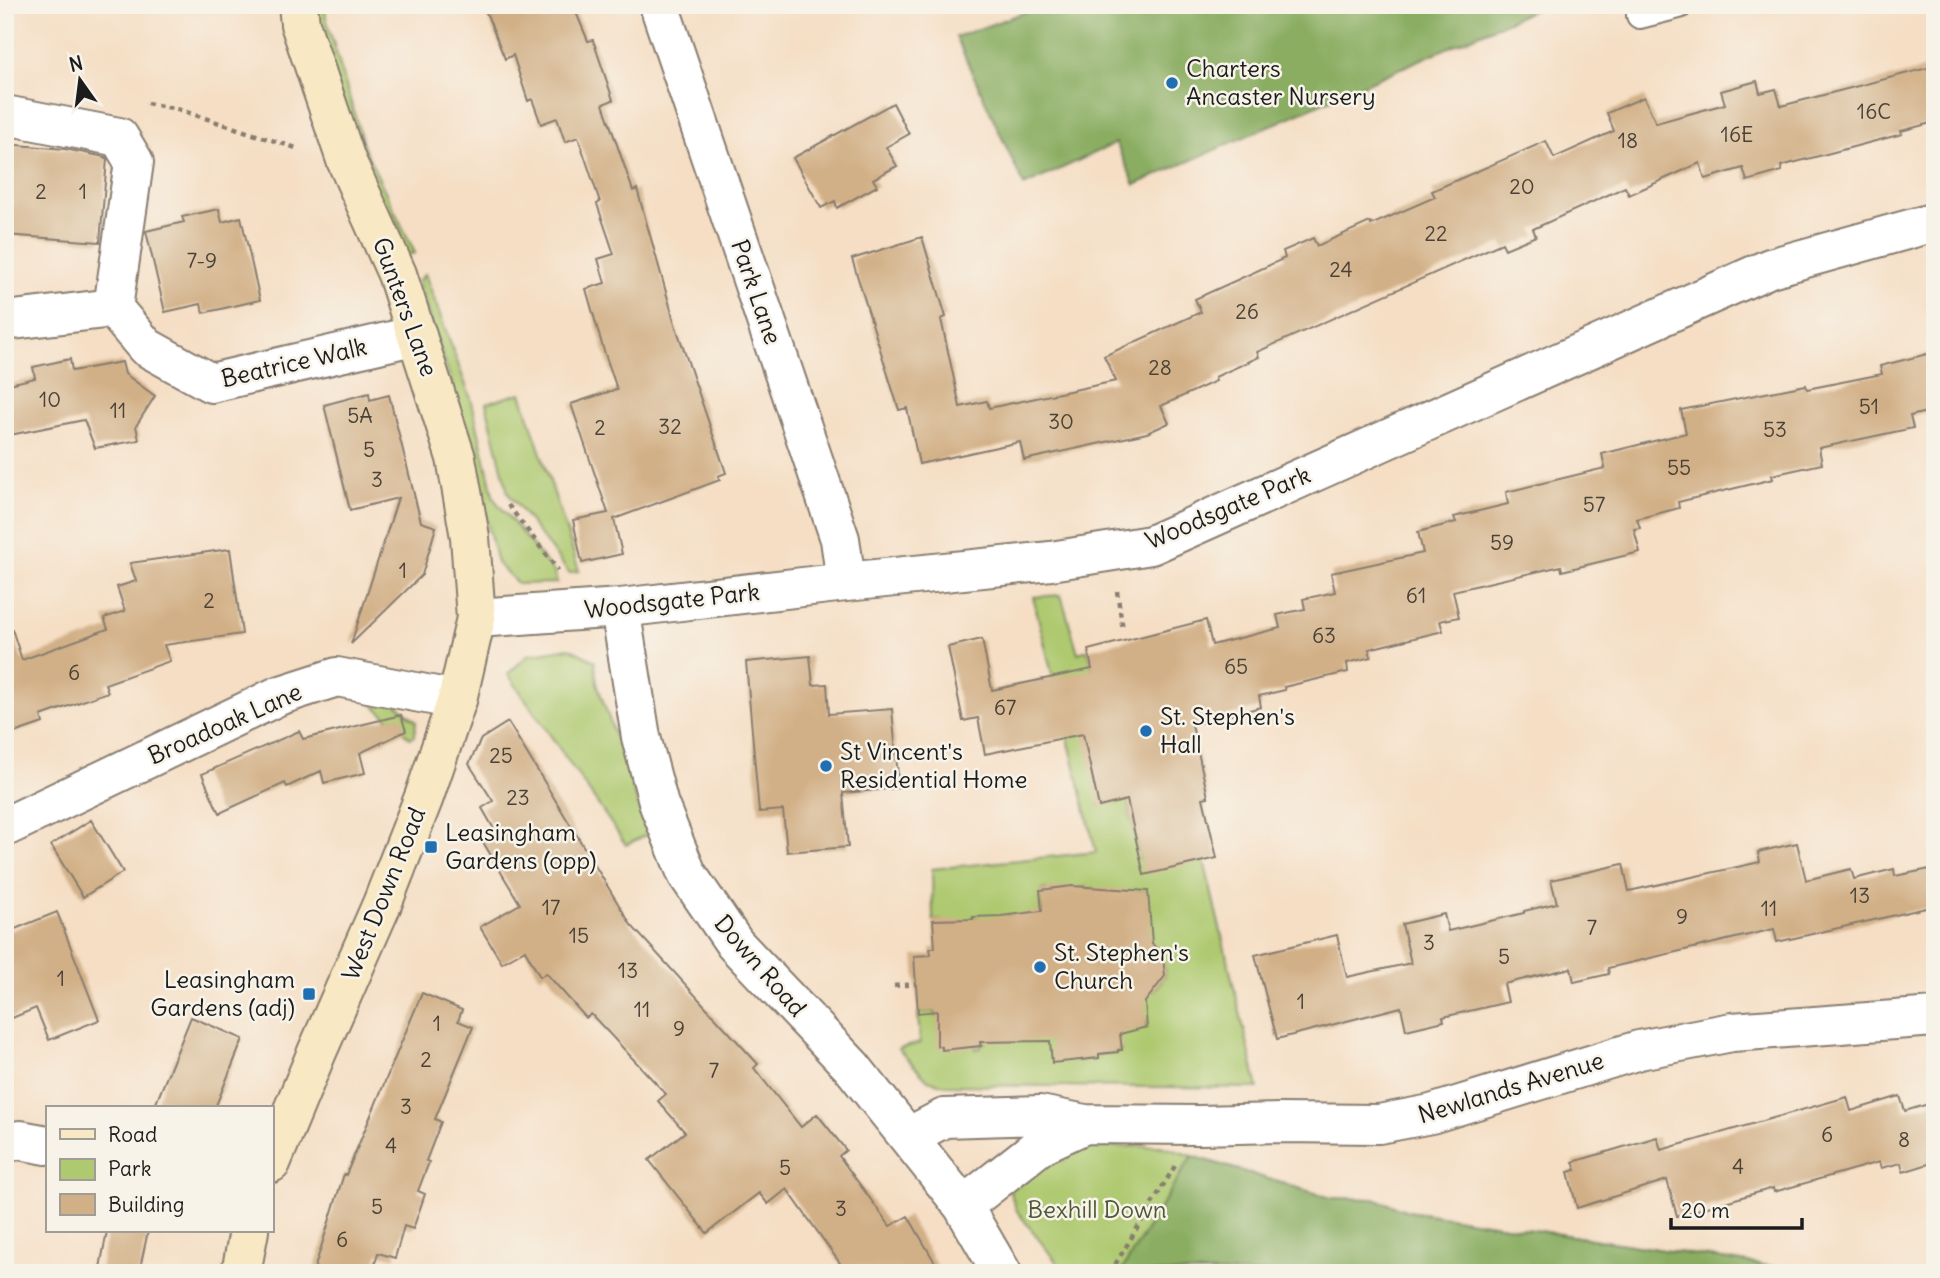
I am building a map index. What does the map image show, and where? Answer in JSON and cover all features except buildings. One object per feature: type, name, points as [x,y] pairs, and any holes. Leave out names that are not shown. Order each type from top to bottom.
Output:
[{"type":"street","name":"Gunters Lane","points":[[298,5],[300,24],[346,160],[397,274],[456,458],[470,537],[476,618]]},
{"type":"street","name":"Park Lane","points":[[659,5],[840,539],[846,582]]},
{"type":"street","points":[[5,115],[119,137],[134,162],[113,308],[5,321]]},
{"type":"street","name":"Woodsgate Park","points":[[476,618],[621,608],[1051,561],[1151,545],[1770,268],[1935,222]]},
{"type":"street","name":"Beatrice Walk","points":[[113,308],[146,347],[211,383],[417,335]]},
{"type":"street","name":"Down Road","points":[[621,608],[640,737],[659,805],[687,874],[735,944],[852,1068],[963,1206],[1002,1273]]},
{"type":"street","name":"West Down Road","points":[[273,1158],[382,904],[424,797],[457,699],[476,618]]},
{"type":"street","name":"Broadoak Lane","points":[[5,828],[278,696],[337,677],[457,699]]},
{"type":"street","name":"Newlands Avenue","points":[[908,1137],[944,1118],[1040,1115],[1085,1124],[1379,1124],[1431,1114],[1639,1049],[1732,1032],[1935,1017]]},
{"type":"street","name":"Newlands Avenue","points":[[963,1206],[1042,1144],[1085,1124]]},
{"type":"street","points":[[5,1142],[20,1140],[46,1144]]},
{"type":"street","points":[[241,1273],[249,1232]]},
{"type":"lane","points":[[1640,15],[1679,5]]},
{"type":"path","points":[[138,102],[177,110],[320,156],[346,160]]},
{"type":"path","points":[[894,986],[916,984]]},
{"type":"path","points":[[1110,1273],[1199,1125]]},
{"type":"green space","points":[[317,5],[325,5],[326,18],[365,150],[415,253],[406,255],[358,154],[317,19]]},
{"type":"green space","name":"Charters Ancaster Nursery","points":[[1045,5],[1545,5],[1135,185],[1116,143],[1024,186],[956,37]]},
{"type":"green space","points":[[425,274],[472,402],[494,499],[554,572],[557,583],[518,584],[497,563],[459,406],[418,281]]},
{"type":"green space","points":[[521,393],[579,571],[569,573],[508,493],[486,403]]},
{"type":"green space","points":[[1061,595],[1078,653],[1088,650],[1100,700],[1099,806],[1127,800],[1141,860],[1204,861],[1258,1088],[946,1085],[928,1080],[898,1049],[920,1043],[918,1013],[935,1011],[936,1016],[975,1044],[976,1049],[981,1048],[980,1044],[985,1043],[985,1039],[1050,1035],[1073,1060],[1099,1058],[1099,1054],[1118,1052],[1121,1050],[1116,1029],[1147,1027],[1142,997],[1154,991],[1165,976],[1160,955],[1144,941],[1145,891],[1121,892],[1083,887],[1047,895],[1046,889],[1041,890],[1042,919],[1008,915],[1008,921],[974,917],[974,923],[933,920],[932,869],[1096,852],[1033,597]]},
{"type":"green space","points":[[569,648],[595,661],[597,683],[648,834],[626,845],[508,674],[528,655]]},
{"type":"green space","points":[[386,695],[416,721],[415,736],[410,738],[364,696]]},
{"type":"green space","name":"Bexhill Down","points":[[1160,1146],[1331,1198],[1374,1199],[1408,1211],[1813,1273],[1065,1273],[1017,1211],[1009,1189],[1054,1154],[1085,1147]]},
{"type":"green space","name":"Bexhill Down","points":[[1192,1156],[1331,1198],[1374,1199],[1408,1211],[1813,1273],[1120,1273]]},
{"type":"place","name":"Charters Ancaster Nursery","points":[[1172,83]]},
{"type":"place","name":"St. Stephen's Hall","points":[[1146,731]]},
{"type":"place","name":"St Vincent's Residential Home","points":[[826,766]]},
{"type":"place","name":"Leasingham Gardens (opp)","points":[[431,847]]},
{"type":"place","name":"St. Stephen's Church","points":[[1040,967]]},
{"type":"place","name":"Leasingham Gardens (adj)","points":[[309,994]]}]
